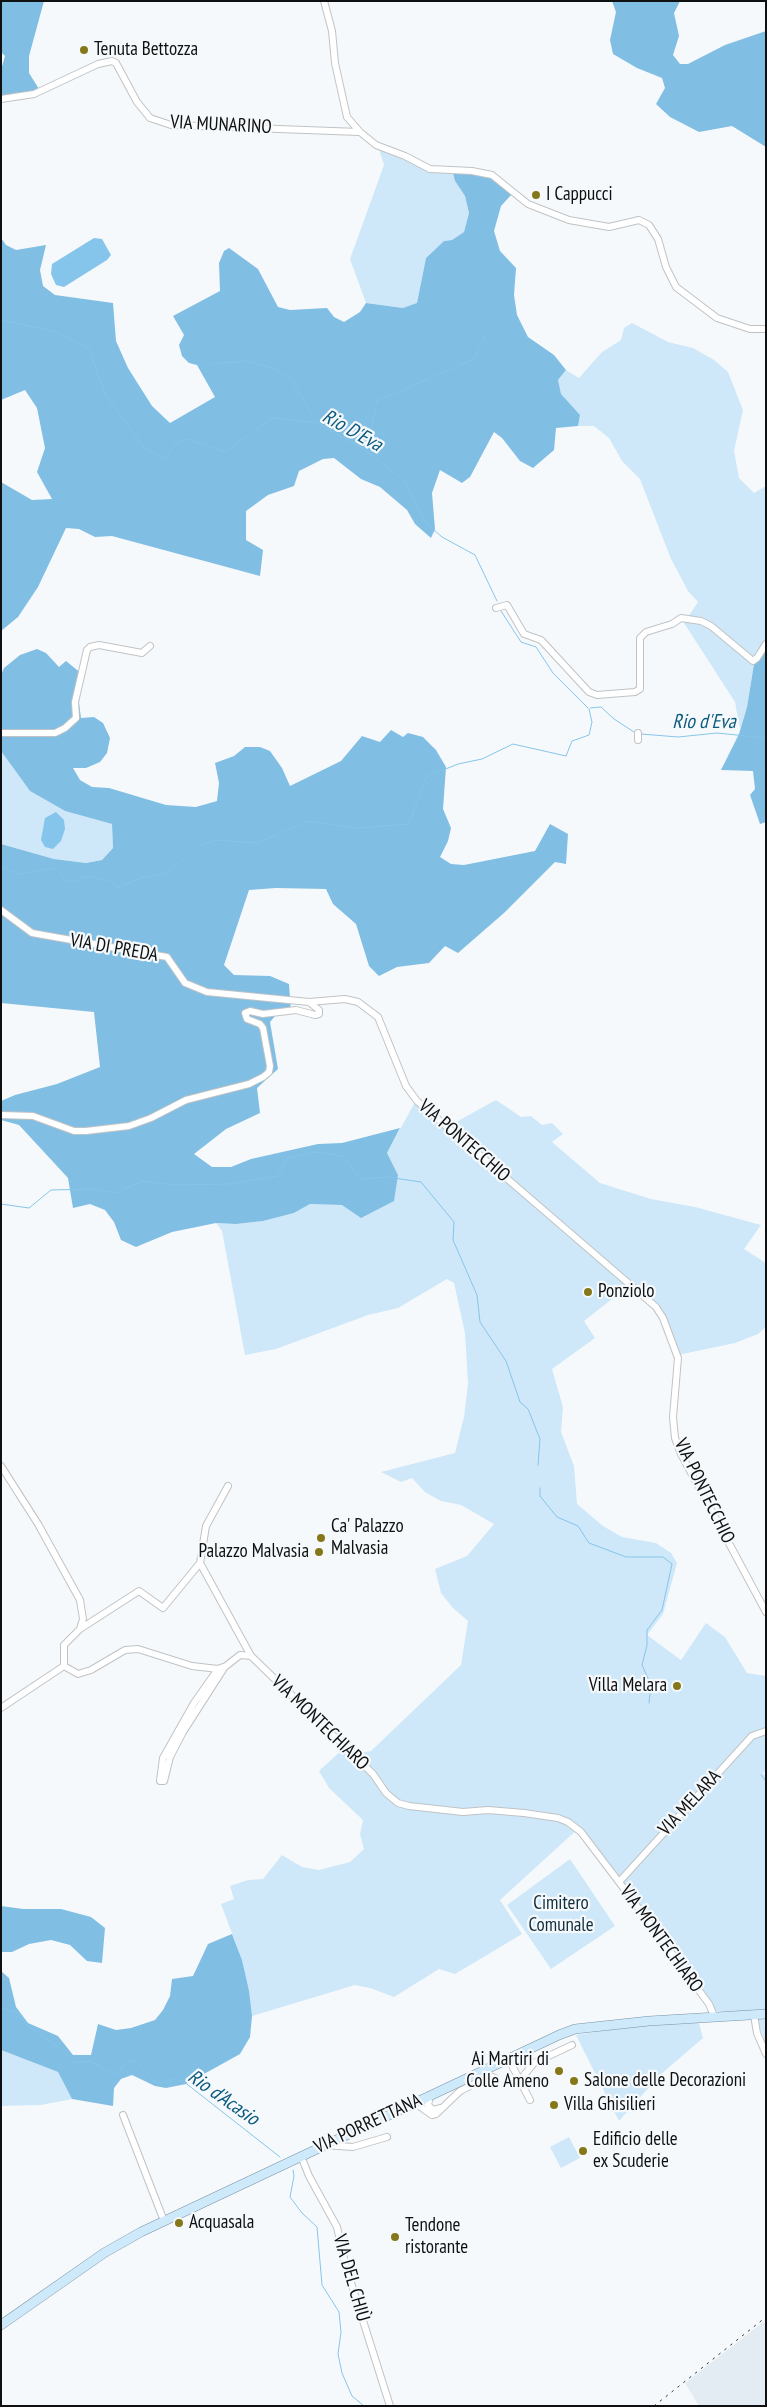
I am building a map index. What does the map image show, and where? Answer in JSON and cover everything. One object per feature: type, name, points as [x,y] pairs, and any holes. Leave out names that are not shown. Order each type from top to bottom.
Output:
[{"type":"main road","name":"VIA PORRETTANA","points":[[1,2325],[107,2251],[164,2221],[324,2145],[424,2101],[508,2058],[575,2029],[714,2016],[766,2014]]},
{"type":"street","points":[[324,1],[332,31],[335,63],[347,117],[360,132],[376,145],[405,156],[430,169],[472,171],[492,175],[528,204],[569,220],[609,227],[639,220],[649,224],[658,239],[666,267],[676,287],[717,318],[750,329],[766,329]]},
{"type":"street","name":"VIA MUNARINO","points":[[1,99],[34,94],[98,64],[112,61],[116,63],[138,102],[150,118],[171,126],[360,132]]},
{"type":"street","points":[[496,608],[507,605],[524,634],[541,640],[589,692],[597,696],[635,692],[640,689],[640,638],[646,632],[672,624],[681,618],[701,621],[711,626],[753,661],[758,658],[766,644]]},
{"type":"street","points":[[1,734],[55,733],[65,728],[76,718],[75,702],[87,650],[90,647],[99,645],[142,653],[150,646]]},
{"type":"street","name":"VIA DI PREDA","points":[[1,910],[32,933],[167,957],[185,983],[207,992],[309,1002]]},
{"type":"street","name":"VIA PONTECCHIO","points":[[309,1002],[345,999],[358,1002],[378,1017],[406,1086],[417,1101],[656,1307],[663,1318],[678,1358],[673,1417],[678,1446],[766,1612]]},
{"type":"street","points":[[1,1115],[34,1116],[74,1131],[129,1126],[151,1118],[186,1100],[249,1084],[269,1072],[270,1066],[263,1028],[260,1024],[247,1018],[245,1013],[250,1011],[264,1014],[296,1010],[315,1015],[319,1014],[319,1010],[311,1006],[309,1002]]},
{"type":"street","points":[[1,1466],[38,1524],[80,1600],[83,1619],[80,1629]]},
{"type":"street","points":[[64,1666],[64,1645],[80,1629],[139,1591],[163,1608],[200,1563],[206,1526],[228,1486]]},
{"type":"street","name":"VIA MONTECHIARO","points":[[200,1563],[251,1656],[356,1760],[373,1774],[386,1793],[398,1803],[463,1812],[488,1810],[558,1818],[576,1827],[619,1882],[708,2004],[714,2016]]},
{"type":"street","points":[[64,1666],[78,1674],[91,1670],[124,1650],[138,1649],[192,1666],[222,1668]]},
{"type":"street","points":[[222,1668],[170,1757],[164,1781],[160,1781],[163,1758],[194,1703],[222,1668],[240,1655],[251,1656]]},
{"type":"street","points":[[1,1708],[64,1666]]},
{"type":"street","name":"VIA MELARA","points":[[619,1882],[752,1736],[766,1731]]},
{"type":"street","points":[[754,2015],[757,2033],[766,2054]]},
{"type":"street","points":[[520,2080],[534,2063],[572,2044]]},
{"type":"street","points":[[508,2058],[530,2100]]},
{"type":"street","points":[[424,2101],[432,2115],[440,2112],[460,2091],[490,2076],[495,2078]]},
{"type":"street","points":[[424,2101],[434,2110],[447,2105]]},
{"type":"street","points":[[123,2115],[164,2221]]},
{"type":"street","points":[[324,2145],[353,2147],[387,2137]]},
{"type":"street","name":"VIA DEL CHIÙ","points":[[301,2156],[309,2176],[337,2227],[348,2275],[390,2406]]},
{"type":"shaded area","points":[[1,1],[44,1],[29,56],[29,73],[39,89],[34,91],[1,96],[1,70],[5,56],[1,52]]},
{"type":"shaded area","points":[[612,1],[680,1],[674,13],[679,36],[673,55],[680,64],[688,64],[725,45],[766,31],[766,147],[732,126],[699,132],[670,117],[656,104],[665,88],[662,78],[637,68],[613,54],[610,40],[616,12]]},
{"type":"shaded area","points":[[453,173],[473,173],[492,177],[512,194],[501,206],[494,231],[500,251],[516,268],[514,295],[517,315],[528,337],[554,355],[566,370],[558,380],[561,394],[580,415],[578,426],[556,428],[554,450],[533,468],[520,461],[502,438],[494,432],[470,477],[462,483],[440,470],[432,493],[435,529],[431,538],[415,524],[407,510],[380,487],[361,479],[334,458],[323,459],[299,471],[294,486],[268,495],[246,511],[246,540],[263,550],[260,576],[112,536],[95,537],[79,529],[66,528],[38,587],[18,617],[1,631],[1,482],[32,500],[52,499],[37,472],[45,448],[37,408],[25,390],[1,400],[1,238],[6,245],[16,250],[46,245],[40,270],[43,286],[55,295],[113,303],[116,341],[128,368],[152,406],[170,423],[215,397],[197,365],[189,363],[182,356],[179,345],[184,335],[173,316],[220,291],[219,263],[224,251],[229,248],[258,269],[278,307],[290,310],[327,308],[334,317],[344,322],[360,312],[366,303],[403,308],[417,303],[426,258],[444,241],[452,240],[464,232],[469,213],[465,196],[455,181]]},
{"type":"shaded area","points":[[94,238],[102,239],[111,255],[107,260],[64,287],[56,285],[51,274],[52,264]]},
{"type":"shaded area","points":[[766,640],[766,822],[760,824],[750,795],[755,789],[753,771],[721,770],[739,734],[747,707],[755,658]]},
{"type":"shaded area","points":[[37,649],[46,653],[59,667],[66,661],[82,674],[79,703],[81,718],[94,717],[103,723],[110,738],[107,753],[100,762],[86,768],[73,768],[80,780],[92,787],[109,788],[166,805],[196,807],[217,801],[219,783],[215,763],[234,756],[245,747],[260,747],[270,751],[282,768],[290,786],[341,761],[362,736],[380,742],[391,730],[403,737],[408,733],[423,737],[436,750],[446,767],[443,809],[451,828],[448,841],[440,857],[451,864],[464,865],[535,851],[550,824],[568,834],[566,864],[555,862],[504,913],[458,953],[445,946],[429,963],[397,967],[379,976],[369,966],[356,924],[333,904],[326,889],[276,888],[249,890],[224,965],[234,975],[270,976],[289,984],[291,1012],[276,1015],[270,1022],[278,1069],[257,1088],[260,1113],[226,1129],[194,1154],[212,1167],[231,1167],[251,1159],[318,1144],[342,1143],[400,1128],[387,1153],[398,1175],[394,1201],[361,1218],[342,1205],[310,1204],[294,1213],[263,1221],[236,1224],[216,1223],[172,1232],[136,1247],[121,1240],[114,1222],[105,1210],[90,1204],[73,1208],[68,1178],[19,1125],[1,1120],[1,1101],[15,1095],[57,1084],[100,1067],[94,1012],[1,1003],[1,844],[54,859],[86,863],[102,860],[113,848],[112,824],[65,811],[30,791],[1,751],[1,675],[4,668],[20,655]]},
{"type":"shaded area","points":[[56,812],[64,820],[65,829],[61,841],[53,849],[45,847],[41,840],[45,818]]},
{"type":"shaded area","points":[[1,1906],[23,1909],[61,1909],[91,1917],[105,1928],[102,1963],[87,1961],[70,1945],[51,1940],[29,1944],[12,1952],[1,1952]]},
{"type":"shaded area","points":[[232,1934],[242,1960],[249,1991],[252,2016],[250,2037],[240,2054],[186,2084],[166,2088],[155,2086],[132,2075],[121,2079],[114,2088],[113,2106],[72,2099],[58,2072],[1,2050],[1,1971],[9,1978],[16,2007],[28,2023],[58,2036],[73,2055],[91,2055],[98,2024],[116,2030],[131,2028],[155,2020],[170,1996],[172,1979],[193,1976],[208,1944]]},
{"type":"shaded area","points":[[766,2320],[766,2406],[699,2406],[685,2383]]},
{"type":"green space","points":[[379,149],[453,173],[455,181],[465,196],[469,213],[464,232],[452,240],[444,241],[426,258],[417,304],[403,308],[366,303],[350,259],[384,165]]},
{"type":"green space","points":[[632,323],[668,342],[693,348],[714,360],[728,372],[743,410],[734,451],[739,478],[754,493],[766,486],[766,640],[755,658],[747,707],[740,729],[735,702],[684,623],[698,602],[688,591],[671,559],[640,479],[622,461],[609,438],[594,426],[578,426],[580,415],[561,395],[558,380],[566,370],[579,378],[602,352],[621,340],[624,328]]},
{"type":"green space","points":[[1,751],[30,791],[65,811],[112,824],[113,848],[102,860],[86,863],[54,859],[1,844]]},
{"type":"green space","points":[[496,1100],[521,1117],[531,1116],[542,1125],[552,1123],[563,1134],[552,1142],[600,1183],[651,1199],[695,1207],[761,1225],[744,1249],[766,1263],[766,1327],[758,1334],[735,1343],[678,1355],[662,1316],[631,1284],[584,1321],[595,1338],[552,1369],[563,1407],[561,1432],[574,1466],[577,1504],[603,1526],[622,1537],[656,1543],[671,1553],[677,1563],[663,1614],[647,1635],[681,1660],[706,1623],[725,1637],[747,1673],[766,1676],[766,1770],[763,1773],[766,1776],[766,2045],[755,2012],[714,2011],[580,1827],[500,1900],[522,1934],[455,1974],[439,1969],[394,1997],[370,1988],[355,1985],[252,2016],[242,1960],[221,1904],[234,1899],[230,1886],[248,1880],[263,1879],[282,1855],[302,1867],[319,1870],[350,1862],[364,1849],[360,1834],[363,1820],[329,1788],[319,1771],[344,1748],[360,1753],[371,1751],[461,1665],[468,1621],[453,1608],[441,1593],[435,1569],[467,1556],[494,1524],[461,1505],[441,1501],[425,1492],[412,1478],[401,1482],[381,1472],[455,1453],[464,1417],[468,1384],[465,1333],[454,1283],[447,1279],[398,1308],[368,1315],[276,1349],[245,1355],[222,1231],[216,1223],[236,1224],[263,1221],[294,1213],[310,1204],[342,1205],[398,1175],[387,1153],[415,1102],[447,1127]]},
{"type":"green space","name":"Cimitero Comunale","points":[[570,1859],[615,1926],[551,1969],[507,1905]]},
{"type":"green space","points":[[699,2023],[703,2038],[660,2075],[619,2121],[576,2035],[649,2024]]},
{"type":"green space","points":[[1,2050],[58,2072],[72,2099],[41,2105],[1,2106]]},
{"type":"green space","points":[[569,2137],[580,2158],[561,2168],[550,2147]]},
{"type":"waterway","name":"Rio D'Eva","points":[[1,320],[53,331],[89,349],[105,394],[145,449],[165,459],[174,445],[187,439],[225,452],[272,418],[317,423],[360,447],[404,480],[424,521],[442,537],[475,555],[497,601]]},
{"type":"waterway","points":[[366,450],[377,401],[474,359],[486,334]]},
{"type":"waterway","points":[[212,364],[246,361],[273,368],[291,379],[317,423]]},
{"type":"waterway","name":"Rio D'Eva","points":[[501,611],[521,642],[536,647],[553,673],[588,708]]},
{"type":"waterway","points":[[590,708],[601,707],[614,719],[634,732]]},
{"type":"waterway","points":[[1,867],[19,874],[53,868],[66,881],[78,881],[88,876],[111,881],[117,888],[140,878],[167,873],[198,847],[215,840],[258,843],[307,821],[358,828],[409,824],[426,777],[458,764],[482,759],[513,744],[566,756],[572,741],[589,735],[592,722],[589,709]]},
{"type":"waterway","name":"Rio d'Eva","points":[[641,734],[678,737],[717,733],[766,738]]},
{"type":"waterway","points":[[1,1204],[29,1208],[51,1190],[91,1189],[115,1193],[143,1181],[175,1185],[229,1184],[277,1176],[288,1158],[315,1152],[343,1156],[360,1179],[387,1177],[421,1182],[454,1222],[453,1240],[477,1295],[480,1322],[506,1361],[520,1402],[528,1409],[540,1439],[538,1465]]},
{"type":"waterway","points":[[540,1488],[540,1496],[557,1517],[578,1526],[589,1543],[626,1557],[663,1557],[672,1564],[662,1610],[647,1630],[647,1645],[642,1665],[651,1685],[649,1703]]},
{"type":"waterway","points":[[761,1775],[766,1781]]},
{"type":"waterway","name":"Rio d'Acasio","points":[[1,2008],[19,2013],[27,2025],[55,2045],[74,2063],[91,2061],[112,2074],[118,2073],[123,2066],[131,2061],[136,2061],[153,2080],[160,2083],[175,2079],[183,2081],[280,2157]]},
{"type":"waterway","name":"Rio d'Acasio","points":[[293,2170],[294,2176],[290,2197],[302,2213],[317,2227],[322,2285],[339,2312],[341,2332],[338,2354],[342,2373],[352,2396],[364,2406]]},
{"type":"railway","points":[[654,2406],[766,2317]]},
{"type":"place","name":"Tenuta Bettozza","points":[[84,50]]},
{"type":"place","name":"I Cappucci","points":[[536,195]]},
{"type":"place","name":"Ponziolo","points":[[588,1292]]},
{"type":"place","name":"Ca' Palazzo Malvasia","points":[[321,1538]]},
{"type":"place","name":"Palazzo Malvasia","points":[[319,1552]]},
{"type":"place","name":"Villa Melara","points":[[677,1686]]},
{"type":"place","name":"Ai Martiri di Colle Ameno","points":[[559,2071]]},
{"type":"place","name":"Salone delle Decorazioni","points":[[574,2081]]},
{"type":"place","name":"Villa Ghisilieri","points":[[554,2105]]},
{"type":"place","name":"Edificio delle ex Scuderie","points":[[583,2151]]},
{"type":"place","name":"Acquasala","points":[[179,2223]]},
{"type":"place","name":"Tendone ristorante","points":[[395,2237]]}]
